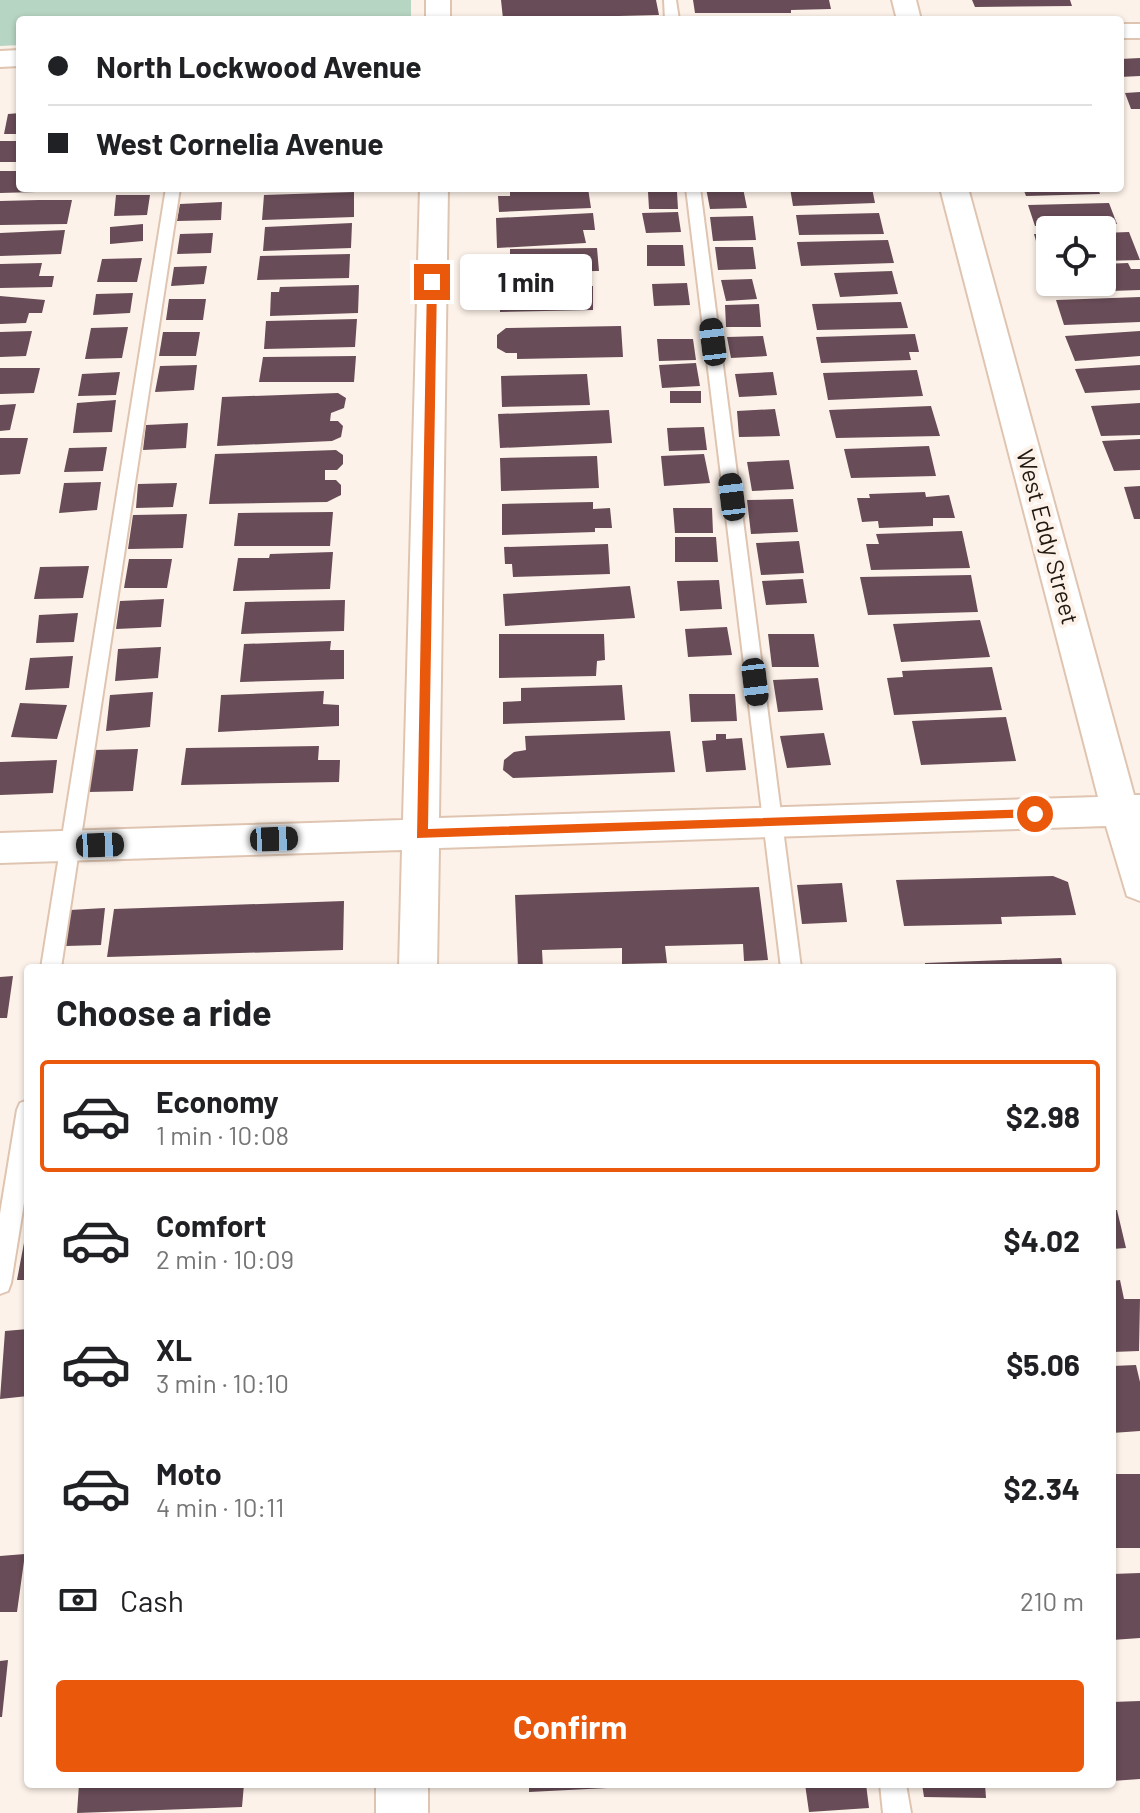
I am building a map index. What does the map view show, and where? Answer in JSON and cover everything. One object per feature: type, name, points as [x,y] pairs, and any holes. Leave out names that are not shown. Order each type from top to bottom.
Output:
[{"type":"street","points":[[418,964],[434,192]]},
{"type":"street","name":"West Eddy Street","points":[[955,192],[1130,811],[1140,885]]},
{"type":"street","points":[[0,848],[1130,811]]},
{"type":"street","points":[[402,1788],[402,1813]]},
{"type":"lane","points":[[52,964],[172,192]]},
{"type":"lane","points":[[694,192],[791,964]]},
{"type":"lane","points":[[0,1283],[24,1135]]},
{"type":"lane","points":[[894,1788],[897,1813]]},
{"type":"green space","points":[[0,0],[411,0],[411,16],[16,16],[16,45],[0,46]]},
{"type":"building","points":[[501,0],[656,0],[659,15],[620,16],[503,16]]},
{"type":"building","points":[[693,0],[829,0],[831,9],[791,10],[791,13],[695,13]]},
{"type":"building","points":[[972,0],[1070,0],[1072,6],[975,7]]},
{"type":"building","points":[[1140,58],[1140,76],[1124,77],[1124,59]]},
{"type":"building","points":[[1140,92],[1140,109],[1131,109],[1125,93]]},
{"type":"building","points":[[16,113],[16,134],[4,134],[8,114]]},
{"type":"building","points":[[0,141],[16,141],[16,162],[0,162]]},
{"type":"building","points":[[0,171],[16,171],[16,192],[36,192],[0,193]]},
{"type":"building","points":[[354,192],[354,217],[262,220],[264,195]]},
{"type":"building","points":[[510,192],[589,192],[591,208],[499,212],[498,196],[510,196]]},
{"type":"building","points":[[648,192],[677,192],[678,209],[649,209]]},
{"type":"building","points":[[707,192],[744,192],[747,208],[710,209]]},
{"type":"building","points":[[791,192],[873,192],[875,203],[793,206]]},
{"type":"building","points":[[1024,192],[1100,194],[1026,196]]},
{"type":"building","points":[[116,195],[150,195],[147,215],[114,216]]},
{"type":"building","points":[[72,200],[67,224],[0,225],[0,201]]},
{"type":"building","points":[[222,202],[221,220],[177,221],[180,204]]},
{"type":"building","points":[[1109,203],[1114,216],[1036,216],[1035,226],[1028,205]]},
{"type":"building","points":[[678,212],[681,232],[646,233],[642,213]]},
{"type":"building","points":[[593,213],[595,230],[583,230],[586,243],[497,248],[496,218]]},
{"type":"building","points":[[879,213],[884,234],[799,235],[796,215]]},
{"type":"building","points":[[753,216],[756,240],[713,241],[710,217]]},
{"type":"building","points":[[352,223],[351,248],[263,251],[265,227]]},
{"type":"building","points":[[143,224],[143,241],[110,244],[110,227]]},
{"type":"building","points":[[65,230],[61,254],[0,256],[0,233]]},
{"type":"building","points":[[1116,232],[1129,232],[1140,260],[1116,261]]},
{"type":"building","points":[[213,233],[211,253],[177,254],[180,234]]},
{"type":"building","points":[[888,240],[894,263],[801,266],[797,242]]},
{"type":"building","points":[[647,245],[683,245],[685,266],[647,266]]},
{"type":"building","points":[[715,247],[753,247],[756,269],[718,270]]},
{"type":"building","points":[[597,248],[599,271],[510,272],[510,249]]},
{"type":"building","points":[[350,254],[349,278],[257,280],[260,256]]},
{"type":"building","points":[[142,258],[137,282],[97,282],[102,259]]},
{"type":"building","points":[[42,263],[39,276],[54,276],[52,287],[0,288],[0,264]]},
{"type":"building","points":[[1116,263],[1128,263],[1131,269],[1140,269],[1140,290],[1116,291]]},
{"type":"building","points":[[207,266],[204,284],[171,286],[174,267]]},
{"type":"building","points":[[892,271],[898,294],[840,297],[834,273]]},
{"type":"building","points":[[752,279],[757,299],[726,301],[721,280]]},
{"type":"building","points":[[687,283],[690,305],[654,306],[652,284]]},
{"type":"building","points":[[359,285],[358,313],[270,316],[271,292],[279,292],[280,287]]},
{"type":"building","points":[[593,286],[593,310],[500,312],[500,298],[508,298],[508,288]]},
{"type":"building","points":[[133,293],[130,313],[93,315],[96,294]]},
{"type":"building","points":[[0,296],[45,300],[42,313],[29,313],[26,323],[0,324]]},
{"type":"building","points":[[1140,297],[1140,322],[1064,325],[1056,300]]},
{"type":"building","points":[[169,299],[206,299],[203,320],[166,320]]},
{"type":"building","points":[[901,302],[908,328],[817,330],[812,304]]},
{"type":"building","points":[[759,304],[761,327],[726,327],[725,305]]},
{"type":"building","points":[[357,319],[355,347],[264,349],[266,321]]},
{"type":"building","points":[[621,326],[623,357],[517,359],[517,353],[506,353],[497,348],[497,335],[506,328]]},
{"type":"building","points":[[128,327],[122,358],[85,359],[91,328]]},
{"type":"building","points":[[32,331],[26,356],[0,357],[0,332]]},
{"type":"building","points":[[1140,331],[1140,356],[1075,361],[1065,336]]},
{"type":"building","points":[[163,332],[200,332],[196,356],[159,356]]},
{"type":"building","points":[[915,334],[919,352],[909,352],[911,360],[821,363],[816,337]]},
{"type":"building","points":[[763,336],[767,356],[731,358],[727,337]]},
{"type":"building","points":[[657,339],[693,339],[696,360],[659,361]]},
{"type":"building","points":[[356,356],[354,382],[259,382],[263,357]]},
{"type":"building","points":[[696,363],[700,386],[662,388],[659,365]]},
{"type":"building","points":[[197,365],[194,390],[155,392],[160,366]]},
{"type":"building","points":[[1140,365],[1140,390],[1085,393],[1075,369]]},
{"type":"building","points":[[0,368],[40,368],[34,393],[0,394]]},
{"type":"building","points":[[917,370],[923,396],[828,400],[823,373]]},
{"type":"building","points":[[120,372],[116,395],[78,396],[82,374]]},
{"type":"building","points":[[773,372],[777,395],[739,397],[735,374]]},
{"type":"building","points":[[587,374],[590,405],[502,407],[501,376]]},
{"type":"building","points":[[670,391],[701,391],[701,403],[670,403]]},
{"type":"building","points":[[338,393],[346,398],[344,408],[331,413],[330,421],[338,421],[343,426],[341,437],[332,441],[217,446],[222,397]]},
{"type":"building","points":[[116,400],[112,432],[73,433],[77,403]]},
{"type":"building","points":[[1140,403],[1140,435],[1101,436],[1091,406]]},
{"type":"building","points":[[16,404],[10,430],[0,431],[0,405]]},
{"type":"building","points":[[931,406],[940,436],[836,438],[829,410]]},
{"type":"building","points":[[775,409],[780,436],[739,437],[737,411]]},
{"type":"building","points":[[609,410],[612,443],[500,448],[498,414]]},
{"type":"building","points":[[188,423],[186,448],[143,450],[146,425]]},
{"type":"building","points":[[704,427],[707,450],[669,451],[667,428]]},
{"type":"building","points":[[0,438],[28,438],[20,474],[0,475]]},
{"type":"building","points":[[1140,439],[1140,470],[1114,471],[1102,441]]},
{"type":"building","points":[[929,446],[936,476],[851,478],[844,449]]},
{"type":"building","points":[[107,447],[103,471],[64,472],[69,448]]},
{"type":"building","points":[[336,450],[343,455],[343,464],[337,470],[325,470],[325,480],[336,480],[341,485],[341,495],[327,502],[209,504],[215,454]]},
{"type":"building","points":[[704,454],[710,483],[664,486],[661,456]]},
{"type":"building","points":[[597,456],[599,488],[501,491],[500,458]]},
{"type":"building","points":[[789,460],[794,489],[752,491],[747,462]]},
{"type":"building","points":[[101,482],[97,510],[59,513],[64,483]]},
{"type":"building","points":[[177,483],[173,507],[136,508],[138,484]]},
{"type":"building","points":[[1140,486],[1140,519],[1134,519],[1124,487]]},
{"type":"building","points":[[925,492],[926,497],[949,495],[955,518],[933,518],[933,526],[879,528],[878,521],[862,522],[857,498],[870,498],[869,494]]},
{"type":"building","points":[[793,499],[798,532],[751,534],[747,500]]},
{"type":"building","points":[[593,502],[593,509],[610,508],[612,528],[595,528],[595,532],[502,535],[502,504]]},
{"type":"building","points":[[673,508],[712,508],[713,533],[675,533]]},
{"type":"building","points":[[333,512],[330,546],[234,546],[238,513]]},
{"type":"building","points":[[187,514],[183,548],[128,549],[133,515]]},
{"type":"building","points":[[962,531],[970,568],[871,570],[866,544],[879,544],[876,534]]},
{"type":"building","points":[[675,537],[716,537],[718,562],[675,562]]},
{"type":"building","points":[[799,541],[804,573],[761,575],[756,543]]},
{"type":"building","points":[[608,544],[610,574],[513,577],[512,564],[505,564],[504,547]]},
{"type":"building","points":[[333,552],[330,589],[233,591],[238,558]]},
{"type":"building","points":[[129,559],[172,559],[167,588],[124,588]]},
{"type":"building","points":[[89,566],[83,598],[34,599],[40,567]]},
{"type":"building","points":[[971,575],[978,612],[868,615],[860,577]]},
{"type":"building","points":[[803,579],[807,603],[766,605],[762,581]]},
{"type":"building","points":[[719,580],[722,609],[680,611],[677,581]]},
{"type":"building","points":[[630,586],[635,618],[505,626],[503,594]]},
{"type":"building","points":[[164,599],[161,627],[116,629],[120,601]]},
{"type":"building","points":[[345,600],[344,631],[241,634],[245,602]]},
{"type":"building","points":[[78,613],[74,642],[36,643],[39,615]]},
{"type":"building","points":[[980,620],[990,657],[901,662],[893,624]]},
{"type":"building","points":[[727,627],[732,655],[688,657],[685,629]]},
{"type":"building","points":[[499,634],[604,634],[605,660],[597,661],[596,676],[499,678]]},
{"type":"building","points":[[768,634],[814,634],[819,667],[772,667]]},
{"type":"building","points":[[331,641],[330,650],[344,650],[344,679],[240,682],[244,644]]},
{"type":"building","points":[[161,647],[158,678],[115,681],[118,649]]},
{"type":"building","points":[[73,656],[69,688],[25,690],[30,658]]},
{"type":"building","points":[[992,667],[1002,710],[894,715],[887,678],[903,677],[902,671]]},
{"type":"building","points":[[818,678],[823,710],[778,712],[773,680]]},
{"type":"building","points":[[622,685],[625,720],[503,724],[503,702],[521,701],[521,688]]},
{"type":"building","points":[[324,691],[323,704],[339,705],[339,726],[218,732],[221,695]]},
{"type":"building","points":[[153,692],[150,727],[106,731],[110,695]]},
{"type":"building","points":[[689,694],[735,694],[737,721],[691,722]]},
{"type":"building","points":[[20,703],[67,705],[57,739],[11,737]]},
{"type":"building","points":[[1006,717],[1016,761],[921,765],[912,721]]},
{"type":"building","points":[[670,731],[675,772],[513,778],[503,770],[504,760],[514,752],[526,750],[525,736]]},
{"type":"building","points":[[824,733],[831,765],[787,768],[780,736]]},
{"type":"building","points":[[716,734],[726,734],[726,739],[742,738],[746,770],[706,772],[702,741],[716,740]]},
{"type":"building","points":[[319,746],[318,760],[340,760],[339,782],[181,785],[186,748]]},
{"type":"building","points":[[138,749],[133,791],[88,792],[94,750]]},
{"type":"building","points":[[57,760],[53,793],[0,795],[0,762]]},
{"type":"building","points":[[1053,876],[1068,882],[1076,915],[1001,917],[1002,924],[904,926],[896,880]]},
{"type":"building","points":[[842,883],[847,922],[802,924],[797,885]]},
{"type":"building","points":[[759,887],[768,960],[744,961],[743,944],[665,946],[667,963],[622,964],[622,948],[542,950],[543,964],[518,964],[515,895]]},
{"type":"building","points":[[344,901],[343,950],[107,957],[114,909]]},
{"type":"building","points":[[105,908],[101,945],[66,946],[70,910]]},
{"type":"building","points":[[1061,958],[1062,964],[925,964]]},
{"type":"building","points":[[13,976],[7,1018],[0,1018],[0,977]]},
{"type":"building","points":[[1116,1210],[1117,1210],[1126,1248],[1116,1249]]},
{"type":"building","points":[[24,1243],[24,1280],[17,1280]]},
{"type":"building","points":[[1116,1280],[1120,1280],[1124,1299],[1140,1299],[1139,1351],[1116,1352]]},
{"type":"building","points":[[24,1329],[24,1396],[0,1399],[5,1331]]},
{"type":"building","points":[[1136,1365],[1140,1382],[1140,1431],[1116,1433],[1116,1366]]},
{"type":"building","points":[[1116,1474],[1140,1474],[1140,1548],[1116,1548]]},
{"type":"building","points":[[24,1554],[17,1612],[0,1612],[0,1556]]},
{"type":"building","points":[[1140,1573],[1140,1638],[1116,1640],[1116,1574]]},
{"type":"building","points":[[8,1660],[2,1717],[0,1717],[0,1661]]},
{"type":"building","points":[[1140,1701],[1140,1779],[1116,1781],[1116,1702]]},
{"type":"building","points":[[79,1788],[244,1788],[242,1807],[77,1813]]},
{"type":"building","points":[[529,1788],[608,1788],[529,1792]]},
{"type":"building","points":[[806,1788],[866,1788],[869,1808],[809,1812]]},
{"type":"building","points":[[923,1788],[985,1788],[986,1798],[924,1797]]},
{"type":"route","points":[[432,282],[421,834],[1035,814]]}]
